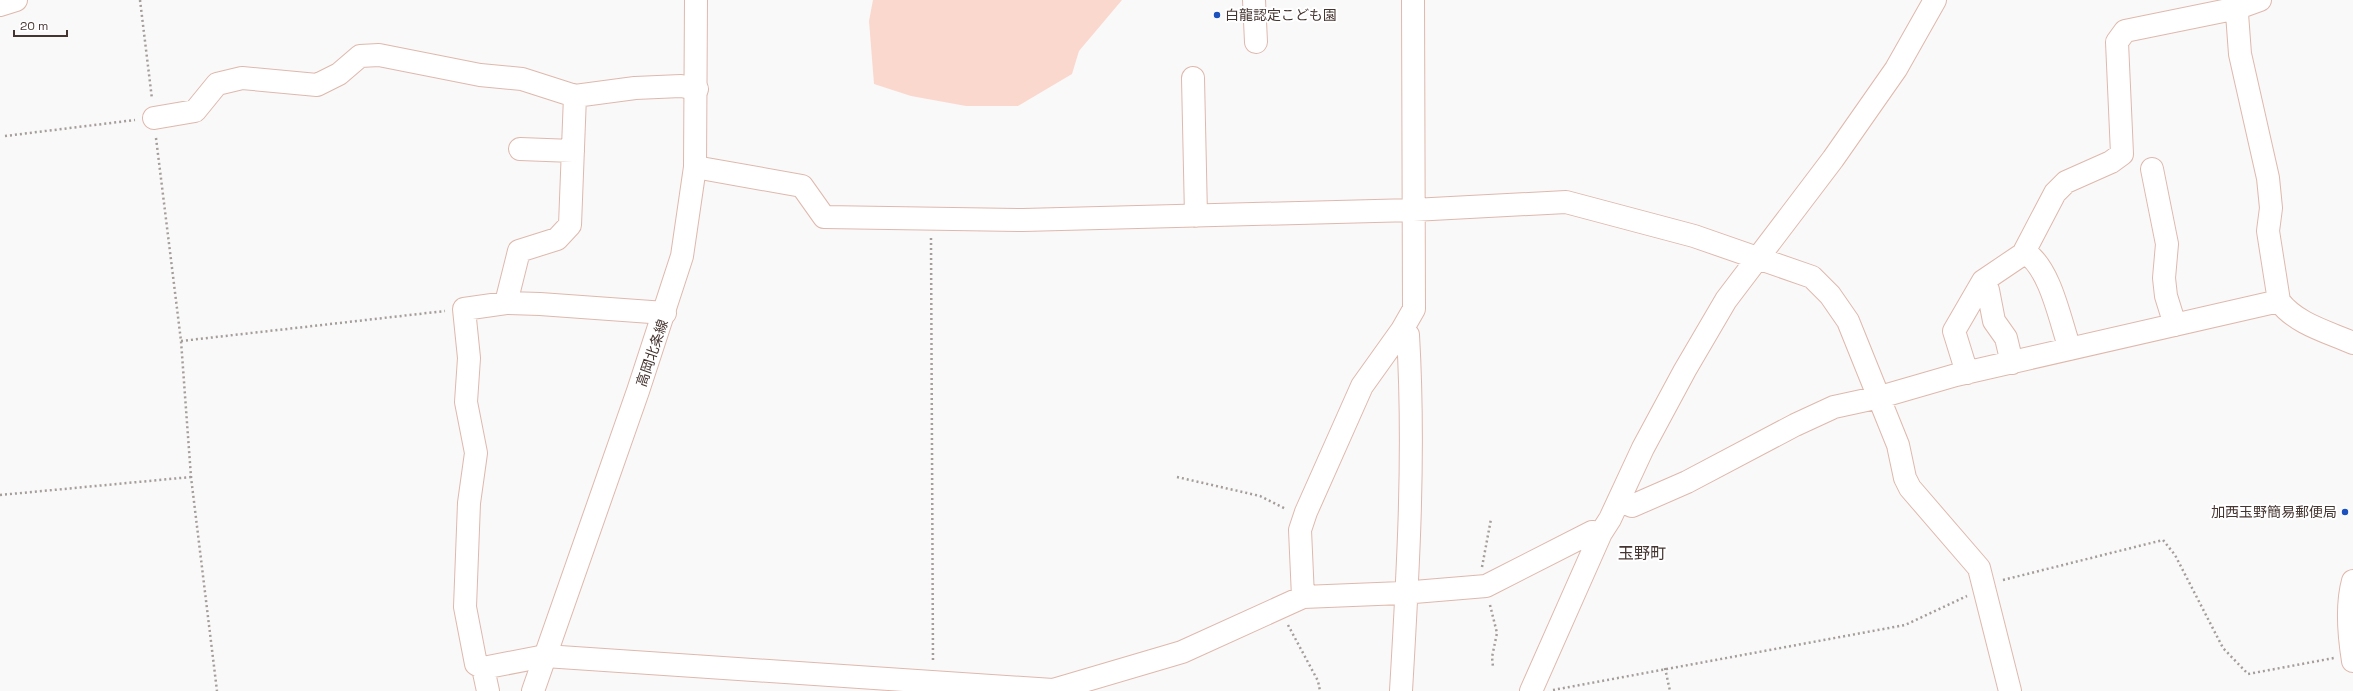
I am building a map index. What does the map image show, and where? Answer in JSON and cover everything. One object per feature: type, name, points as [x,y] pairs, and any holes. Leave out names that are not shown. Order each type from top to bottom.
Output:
[{"type":"street","points":[[0,5],[16,0]]},
{"type":"street","name":"高岡北条線","points":[[533,691],[665,313],[682,256],[695,167],[697,89],[696,0]]},
{"type":"street","points":[[1254,0],[1256,42]]},
{"type":"street","points":[[1303,597],[1300,530],[1304,518],[1362,386],[1402,330],[1414,309],[1413,0]]},
{"type":"street","points":[[1531,691],[1601,533],[1684,370],[1726,300],[1833,159],[1896,68],[1935,0]]},
{"type":"street","points":[[1967,373],[1954,330],[1983,281],[2024,252],[2055,193],[2066,182],[2111,162],[2122,154],[2117,42],[2125,31],[2237,4],[2260,0]]},
{"type":"street","points":[[2237,4],[2240,54],[2268,178],[2270,208],[2268,231],[2279,301],[2284,307],[2305,322],[2353,343]]},
{"type":"street","points":[[154,118],[195,111],[216,84],[242,78],[317,85],[339,74],[360,56],[373,55],[480,75],[522,79],[575,96],[635,88],[681,86],[697,89]]},
{"type":"street","points":[[1193,78],[1196,216]]},
{"type":"street","points":[[506,303],[519,251],[557,239],[570,225],[575,96]]},
{"type":"street","points":[[520,149],[573,151]]},
{"type":"street","points":[[695,167],[802,186],[824,217],[1023,220],[1413,210],[1566,202],[1694,236],[1756,259],[1812,277],[1830,295],[1848,321],[1880,397],[1898,445],[1905,478],[1910,488],[1978,568],[2010,691]]},
{"type":"street","points":[[2152,169],[2167,244],[2164,278],[2166,296],[2175,325]]},
{"type":"street","points":[[2024,252],[2033,257],[2047,281],[2070,349]]},
{"type":"street","points":[[1983,281],[1988,290],[1994,321],[2006,338],[2012,363]]},
{"type":"street","points":[[1619,500],[1632,506],[1687,482],[1820,413],[1834,408],[1967,373],[2279,301]]},
{"type":"street","points":[[665,313],[506,303],[464,309],[469,358],[466,402],[476,453],[469,503],[465,607],[476,664],[483,668],[546,656],[1054,690],[1182,652],[1303,597],[1407,593],[1486,586],[1592,532],[1601,533]]},
{"type":"street","points":[[1401,691],[1407,593],[1411,402],[1408,335],[1402,330]]},
{"type":"street","points":[[2352,658],[2350,593],[2353,581]]},
{"type":"street","points":[[483,668],[488,691]]},
{"type":"path","points":[[140,0],[181,340],[191,477],[217,691]]},
{"type":"path","points":[[5,136],[154,118]]},
{"type":"path","points":[[931,219],[933,681]]},
{"type":"path","points":[[181,340],[464,309]]},
{"type":"path","points":[[0,495],[191,477]]},
{"type":"path","points":[[1177,477],[1260,496],[1304,518]]},
{"type":"path","points":[[1547,691],[1905,625],[1996,582],[2163,540],[2175,554],[2222,648],[2248,674],[2352,658]]},
{"type":"path","points":[[1279,608],[1318,681],[1320,691]]},
{"type":"path","points":[[1666,668],[1670,691]]},
{"type":"shaded area","points":[[873,0],[1122,0],[1079,51],[1072,74],[1018,106],[966,106],[911,96],[874,84],[869,21]]},
{"type":"place","name":"白龍認定こども園","points":[[1217,15]]},
{"type":"place","name":"加西玉野簡易郵便局","points":[[2345,512]]},
{"type":"district","name":"玉野町","points":[[1642,553]]}]
